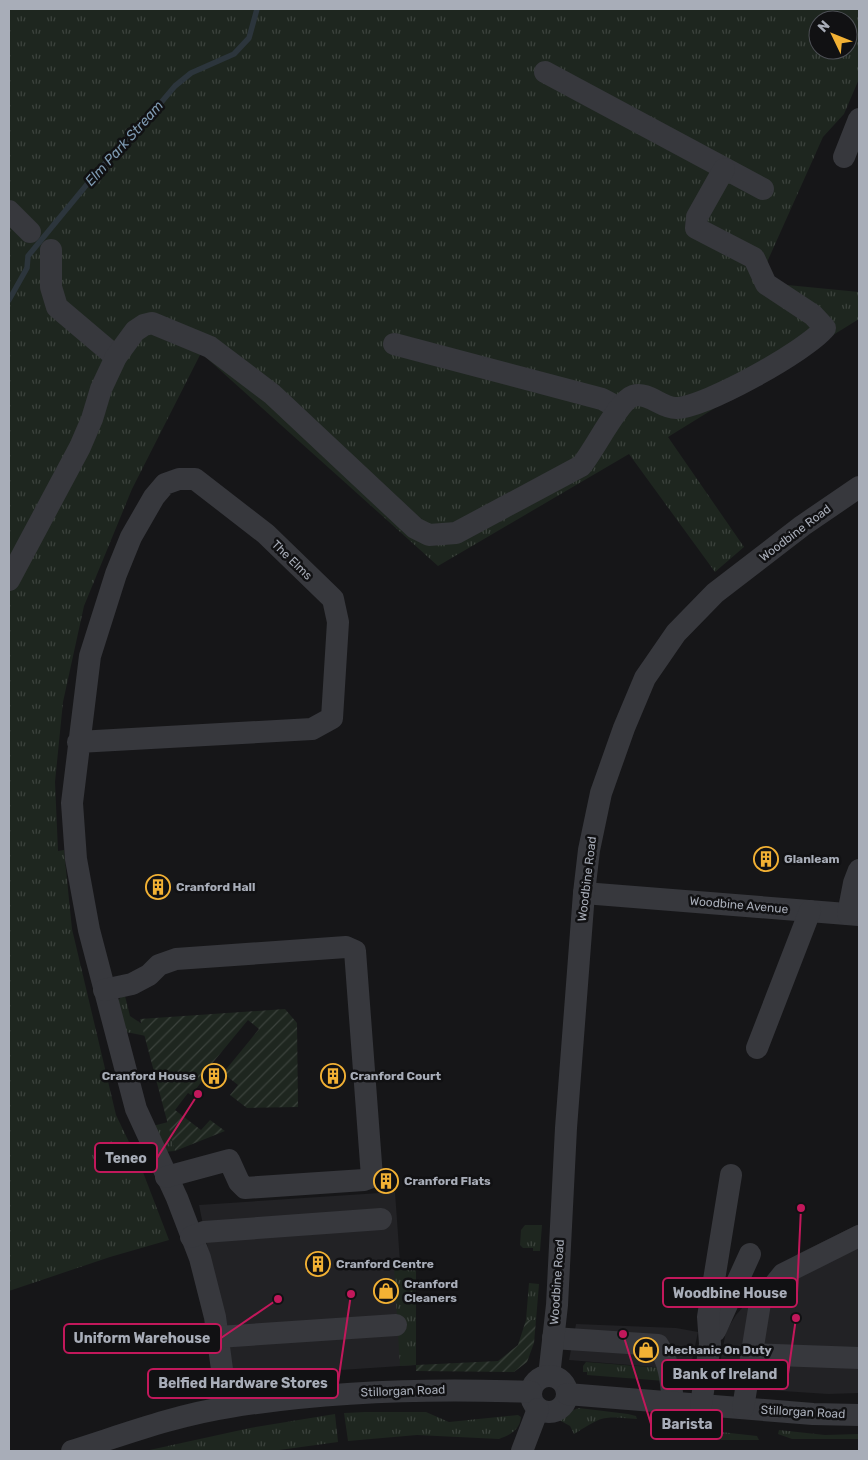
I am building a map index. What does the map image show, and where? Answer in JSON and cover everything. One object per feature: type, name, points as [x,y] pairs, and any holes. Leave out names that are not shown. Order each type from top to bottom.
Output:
[{"type":"street","points":[[545,72],[764,189]]},
{"type":"street","points":[[844,157],[859,119]]},
{"type":"street","points":[[9,580],[80,447],[92,419],[101,389],[116,357],[134,331],[144,325],[152,323],[210,347],[272,394],[416,528],[429,535],[456,532],[581,466],[624,401],[633,396],[645,396],[673,408],[689,406],[717,397],[817,338],[825,328],[813,315],[766,284],[754,258],[696,228],[697,217],[724,169]]},
{"type":"street","points":[[9,210],[30,232]]},
{"type":"street","points":[[51,250],[49,264],[51,287],[57,307],[116,357]]},
{"type":"street","points":[[394,344],[602,399],[619,408]]},
{"type":"street","name":"The Elms","points":[[78,742],[312,729],[332,718],[338,622],[333,599],[266,534],[195,479],[179,479],[165,484],[154,496],[131,537],[116,574],[90,656],[78,742],[72,804],[76,859],[89,930],[136,1109],[177,1198],[200,1258],[218,1337],[227,1407]]},
{"type":"street","name":"Woodbine Road","points":[[549,1376],[557,1305],[566,1128],[584,893],[589,850],[601,793],[624,728],[645,678],[676,633],[715,593],[802,526],[859,487]]},
{"type":"street","name":"Woodbine Avenue","points":[[584,893],[854,914],[854,883],[859,870]]},
{"type":"street","points":[[757,1048],[810,911]]},
{"type":"street","points":[[104,990],[132,984],[149,975],[159,965],[176,959],[346,947],[355,951],[372,1177],[364,1180],[245,1188],[239,1182],[229,1160],[166,1177]]},
{"type":"street","points":[[701,1405],[710,1344],[708,1317],[731,1176]]},
{"type":"street","points":[[191,1237],[204,1232],[381,1219]]},
{"type":"street","points":[[743,1408],[760,1303],[783,1274],[859,1236]]},
{"type":"street","points":[[710,1344],[750,1254]]},
{"type":"street","points":[[218,1337],[396,1326]]},
{"type":"street","points":[[553,1338],[658,1345],[668,1363],[673,1403]]},
{"type":"street","points":[[751,1354],[859,1358]]},
{"type":"street","points":[[522,1451],[535,1400],[535,1383],[549,1376],[560,1380],[567,1394],[564,1404],[555,1411],[544,1411],[535,1400]]},
{"type":"street","name":"Stillorgan Road","points":[[72,1451],[227,1407],[342,1393],[455,1390],[535,1400]]},
{"type":"street","name":"Stillorgan Road","points":[[567,1394],[859,1415]]},
{"type":"shaded area","name":"Cranford Centre","points":[[395,1192],[400,1262],[416,1264],[416,1365],[234,1377],[199,1205]]},
{"type":"shaded area","points":[[859,1224],[859,1393],[828,1394],[767,1390],[717,1379],[726,1331],[736,1315],[776,1269],[798,1254]]},
{"type":"shaded area","points":[[576,1324],[676,1328],[698,1332],[690,1370],[569,1360]]},
{"type":"green space","points":[[9,9],[859,9],[859,79],[844,114],[823,137],[764,269],[777,284],[859,292],[859,319],[668,437],[744,547],[715,572],[629,454],[438,566],[201,353],[132,489],[84,606],[63,702],[55,782],[58,851],[64,850],[72,929],[116,1115],[141,1167],[169,1240],[110,1257],[9,1291]]},
{"type":"green space","points":[[124,992],[130,1016],[142,1024],[146,1036],[121,1031],[116,1004]]},
{"type":"green space","points":[[285,1009],[297,1023],[298,1107],[247,1108],[230,1095],[238,1085],[223,1073],[259,1029],[248,1020],[200,1078],[203,1080],[191,1095],[188,1093],[175,1110],[201,1130],[210,1120],[225,1131],[175,1151],[140,1019]]},
{"type":"green space","points":[[168,1122],[175,1151],[163,1152],[149,1127]]},
{"type":"green space","points":[[525,1225],[542,1225],[540,1251],[533,1251],[533,1248],[523,1248],[520,1245],[521,1230]]},
{"type":"green space","points":[[394,1268],[416,1268],[416,1365],[400,1366]]},
{"type":"green space","points":[[529,1283],[539,1284],[536,1320],[526,1320]]},
{"type":"green space","points":[[526,1320],[536,1320],[534,1343],[527,1362],[514,1372],[416,1371],[416,1365],[498,1361],[518,1345]]},
{"type":"green space","points":[[586,1362],[662,1368],[665,1381],[587,1375],[587,1372],[583,1372],[583,1366]]},
{"type":"green space","points":[[579,1408],[628,1414],[636,1416],[637,1419],[603,1419],[574,1434],[570,1426],[559,1420],[557,1416]]},
{"type":"green space","points":[[426,1412],[449,1422],[518,1415],[521,1417],[519,1425],[514,1431],[499,1439],[417,1435],[348,1441],[344,1413]]},
{"type":"green space","points":[[335,1414],[338,1442],[272,1451],[145,1451],[250,1428]]},
{"type":"green space","points":[[676,1427],[757,1436],[759,1440],[690,1440],[689,1435],[675,1435]]},
{"type":"green space","points":[[779,1430],[825,1435],[859,1434],[859,1439],[792,1439],[778,1434]]},
{"type":"waterway","name":"Elm Park Stream","points":[[9,300],[27,268],[28,256],[98,171],[175,86],[191,73],[234,54],[249,38],[257,9]]},
{"type":"place","name":"Glanleam","points":[[766,859]]},
{"type":"place","name":"Cranford Hall","points":[[158,887]]},
{"type":"place","name":"Cranford House","points":[[214,1076]]},
{"type":"place","name":"Cranford Court","points":[[333,1076]]},
{"type":"place","name":"Teneo","points":[[198,1094]]},
{"type":"place","name":"Cranford Flats","points":[[386,1181]]},
{"type":"place","name":"Woodbine House","points":[[801,1208]]},
{"type":"place","name":"Cranford Centre","points":[[318,1264]]},
{"type":"place","name":"Cranford Cleaners","points":[[386,1291]]},
{"type":"place","name":"Belfied Hardware Stores","points":[[351,1294]]},
{"type":"place","name":"Uniform Warehouse","points":[[278,1299]]},
{"type":"place","name":"Bank of Ireland","points":[[796,1318]]},
{"type":"place","name":"Barista","points":[[623,1334]]},
{"type":"place","name":"Mechanic On Duty","points":[[646,1350]]}]
